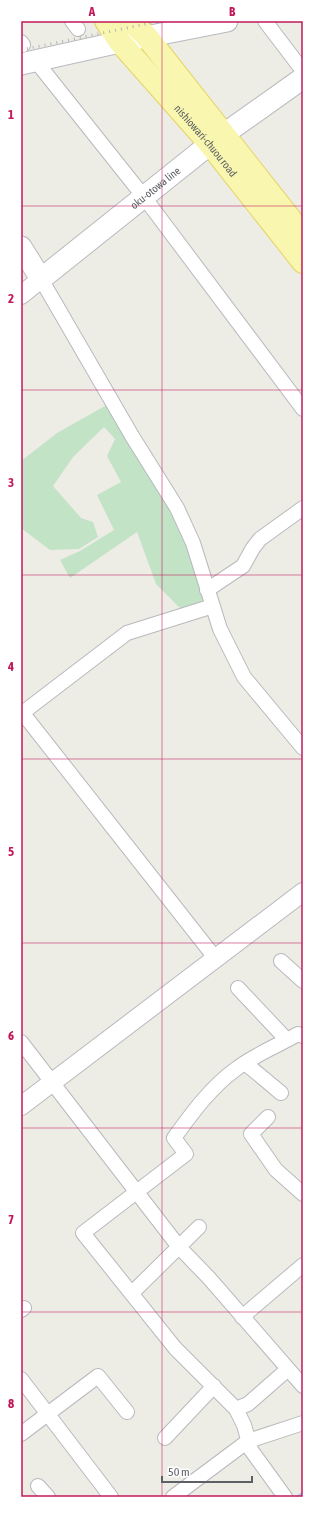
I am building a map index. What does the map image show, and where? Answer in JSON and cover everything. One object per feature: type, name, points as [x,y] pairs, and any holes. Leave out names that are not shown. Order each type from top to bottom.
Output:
[{"type":"main road","name":"nishiowari-chuou road","points":[[106,21],[120,42],[217,139],[303,234]]},
{"type":"main road","name":"nishiowari-chuou road","points":[[131,21],[148,37],[303,262]]},
{"type":"main road","points":[[25,53],[120,42],[227,21]]},
{"type":"main road","name":"oku-otowa line","points":[[41,279],[217,139],[303,78]]},
{"type":"main road","points":[[21,247],[41,279]]},
{"type":"street","points":[[265,21],[303,71]]},
{"type":"street","points":[[25,53],[144,197],[303,409]]},
{"type":"street","points":[[21,295],[41,279],[132,436],[177,508],[193,543],[220,629],[244,677],[303,748]]},
{"type":"street","points":[[207,590],[243,566],[260,539],[303,508]]},
{"type":"street","points":[[212,606],[128,632],[21,713],[216,959]]},
{"type":"street","points":[[21,1106],[303,892]]},
{"type":"street","points":[[281,961],[303,981]]},
{"type":"street","points":[[238,988],[287,1040]]},
{"type":"street","points":[[285,1497],[251,1450],[244,1425],[236,1409],[175,1348],[152,1322],[132,1293],[83,1234],[186,1154],[174,1138],[205,1097],[220,1081],[245,1063],[298,1034],[303,1036]]},
{"type":"street","points":[[21,1042],[179,1247],[303,1386]]},
{"type":"street","points":[[245,1063],[281,1093]]},
{"type":"street","points":[[268,1117],[251,1134],[276,1170],[303,1194]]},
{"type":"street","points":[[132,1293],[200,1227]]},
{"type":"street","points":[[242,1317],[303,1265]]},
{"type":"street","points":[[236,1409],[248,1404],[288,1369]]},
{"type":"street","points":[[21,1434],[98,1376],[127,1412]]},
{"type":"street","points":[[21,1379],[111,1497]]},
{"type":"street","points":[[166,1438],[214,1386]]},
{"type":"street","points":[[175,1496],[248,1442],[303,1424]]},
{"type":"street","points":[[38,1486],[48,1497]]},
{"type":"green space","points":[[112,402],[177,508],[213,606],[186,614],[156,584],[137,532],[70,578],[60,560],[80,551],[114,530],[97,495],[121,482],[107,456],[115,439],[104,427],[73,457],[53,486],[81,518],[93,522],[98,537],[79,549],[50,550],[21,528],[21,461],[57,433]]},
{"type":"waterway","points":[[298,1497],[303,1493]]},
{"type":"railway","points":[[21,50],[160,21]]}]
